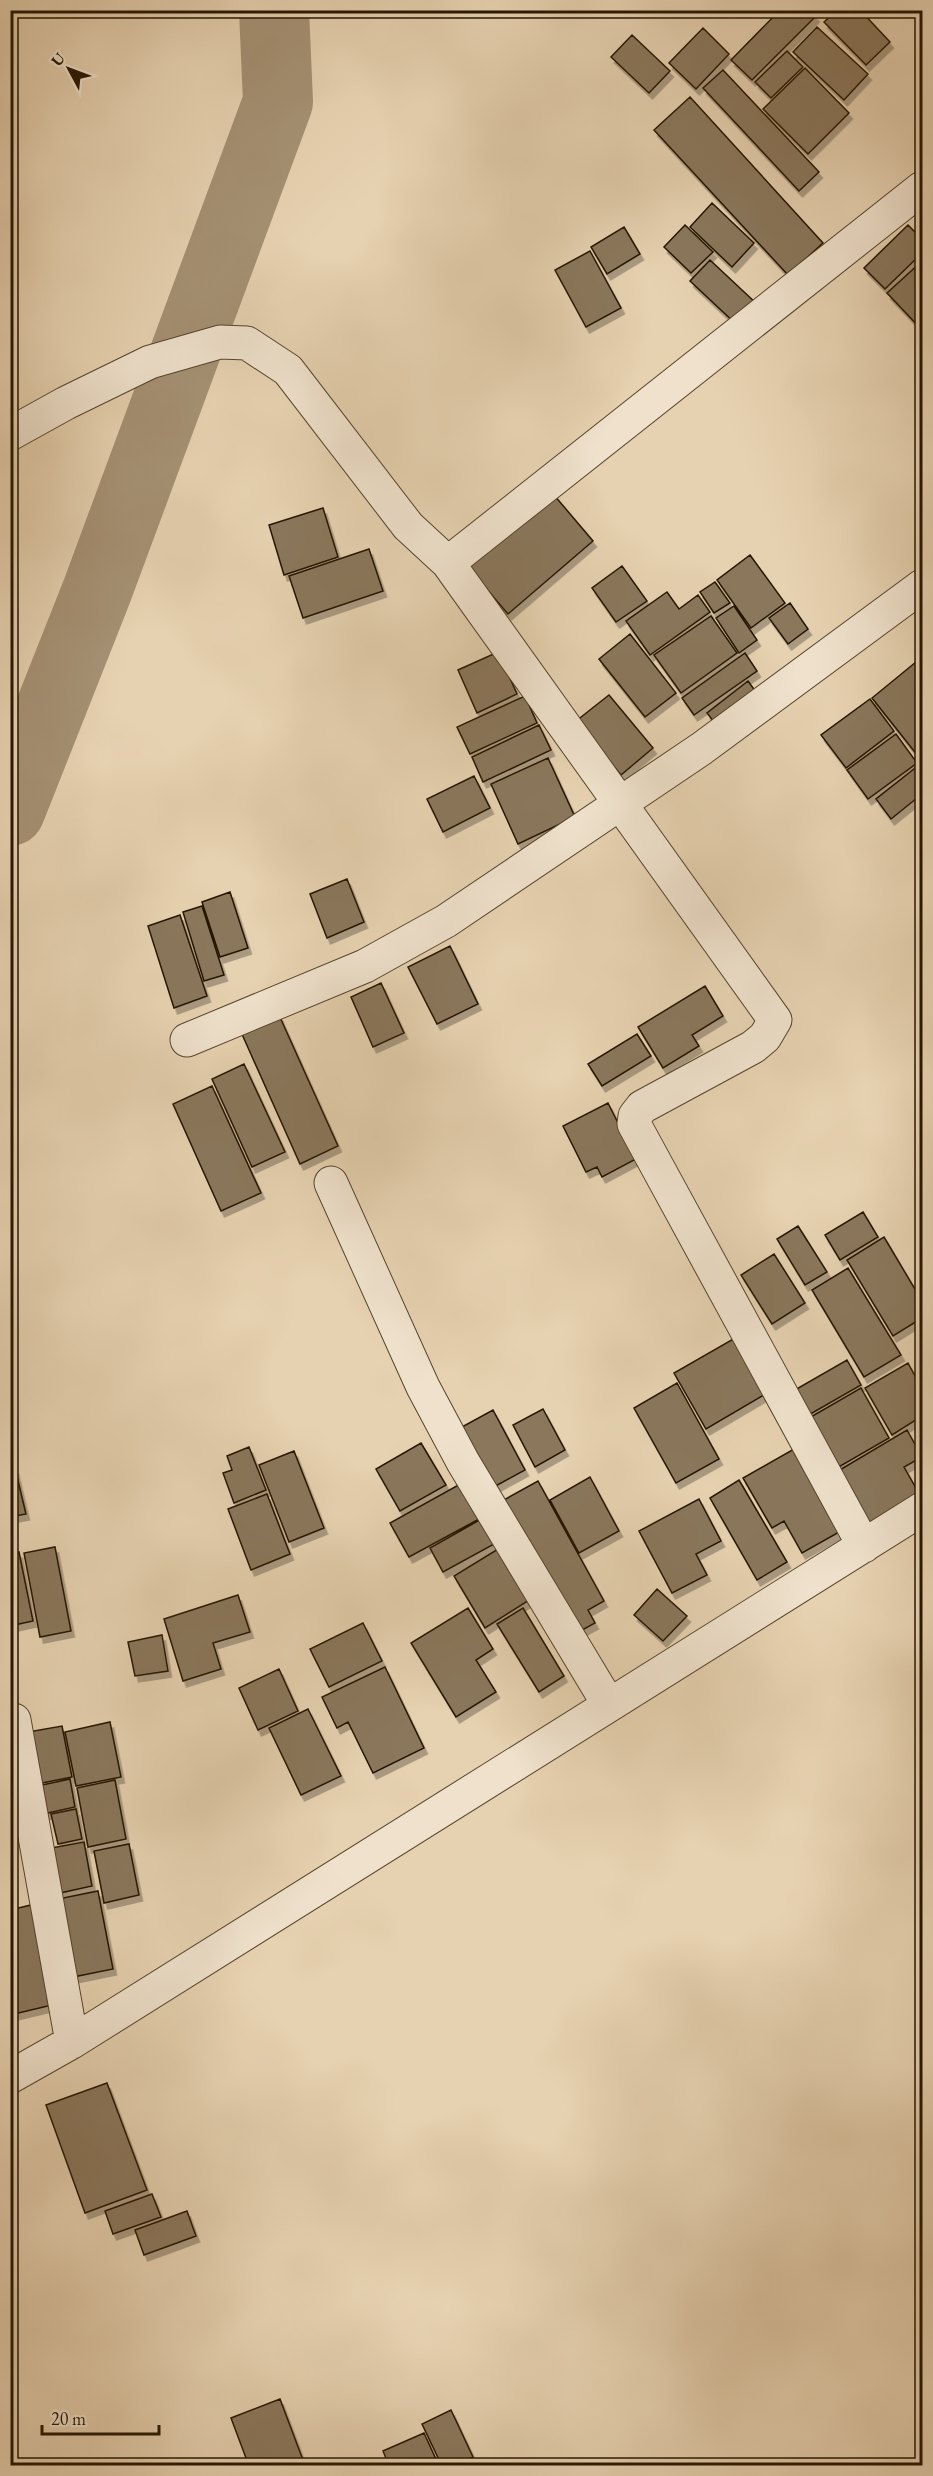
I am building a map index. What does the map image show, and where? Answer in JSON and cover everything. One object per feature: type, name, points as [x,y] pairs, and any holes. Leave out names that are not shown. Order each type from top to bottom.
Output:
[{"type":"street","points":[[448,563],[922,188]]},
{"type":"street","points":[[10,434],[150,362],[220,342],[247,343],[288,370],[408,526],[448,563],[618,805],[775,1020],[765,1037],[753,1047],[642,1107],[635,1116],[634,1124],[864,1546]]},
{"type":"street","points":[[187,1040],[365,966],[446,921],[700,749],[922,586]]},
{"type":"street","points":[[331,1183],[423,1387],[463,1462],[609,1705]]},
{"type":"street","points":[[10,2077],[72,2042],[922,1509]]},
{"type":"street","points":[[14,1720],[72,2042]]},
{"type":"building","points":[[780,10],[810,10],[816,16],[752,80],[731,60]]},
{"type":"building","points":[[837,10],[860,10],[890,42],[866,65],[824,22]]},
{"type":"building","points":[[817,27],[868,74],[844,100],[793,52]]},
{"type":"building","points":[[703,28],[729,54],[696,89],[669,63]]},
{"type":"building","points":[[632,35],[670,71],[649,93],[611,57]]},
{"type":"building","points":[[787,51],[803,67],[771,98],[755,82]]},
{"type":"building","points":[[805,68],[849,113],[808,154],[763,109]]},
{"type":"building","points":[[723,70],[819,172],[799,191],[703,88]]},
{"type":"building","points":[[690,97],[823,243],[788,275],[654,130]]},
{"type":"building","points":[[712,203],[754,243],[732,267],[690,227]]},
{"type":"building","points":[[685,225],[713,252],[691,273],[664,247]]},
{"type":"building","points":[[908,225],[922,239],[922,253],[885,289],[864,268]]},
{"type":"building","points":[[624,227],[640,254],[607,274],[591,247]]},
{"type":"building","points":[[590,251],[621,308],[586,327],[555,270]]},
{"type":"building","points":[[710,260],[758,305],[739,327],[690,281]]},
{"type":"building","points":[[921,262],[922,264],[922,330],[887,293]]},
{"type":"building","points":[[554,495],[593,541],[508,614],[468,567]]},
{"type":"building","points":[[323,508],[338,557],[284,575],[269,525]]},
{"type":"building","points":[[369,549],[383,591],[303,618],[289,576]]},
{"type":"building","points":[[750,555],[785,603],[751,628],[717,580]]},
{"type":"building","points":[[622,566],[647,601],[616,622],[592,588]]},
{"type":"building","points":[[715,582],[730,603],[714,613],[700,592]]},
{"type":"building","points":[[667,592],[679,609],[698,595],[710,612],[650,655],[626,621]]},
{"type":"building","points":[[790,603],[808,629],[788,644],[769,618]]},
{"type":"building","points":[[734,606],[757,640],[739,653],[716,618]]},
{"type":"building","points":[[711,616],[737,653],[681,693],[654,655]]},
{"type":"building","points":[[630,634],[676,693],[645,717],[599,659]]},
{"type":"building","points":[[498,652],[517,694],[477,713],[458,670]]},
{"type":"building","points":[[745,653],[757,671],[694,715],[682,698]]},
{"type":"building","points":[[916,662],[922,669],[922,761],[872,698]]},
{"type":"building","points":[[748,681],[761,699],[720,730],[707,713]]},
{"type":"building","points":[[609,695],[653,748],[621,775],[576,721]]},
{"type":"building","points":[[525,696],[537,723],[470,754],[457,727]]},
{"type":"building","points":[[870,699],[894,731],[846,768],[821,735]]},
{"type":"building","points":[[539,725],[551,750],[483,782],[472,757]]},
{"type":"building","points":[[896,734],[917,763],[868,799],[847,770]]},
{"type":"building","points":[[548,758],[575,817],[518,844],[491,784]]},
{"type":"building","points":[[919,765],[922,769],[922,794],[891,819],[876,799]]},
{"type":"building","points":[[474,776],[490,808],[443,832],[427,799]]},
{"type":"building","points":[[347,879],[364,922],[327,938],[310,894]]},
{"type":"building","points":[[230,892],[248,948],[220,957],[202,902]]},
{"type":"building","points":[[202,906],[224,975],[204,981],[183,912]]},
{"type":"building","points":[[180,915],[207,996],[174,1008],[148,926]]},
{"type":"building","points":[[450,946],[478,1004],[437,1024],[408,967]]},
{"type":"building","points":[[381,983],[404,1033],[373,1047],[351,997]]},
{"type":"building","points":[[705,986],[723,1016],[692,1035],[699,1046],[663,1068],[638,1027]]},
{"type":"building","points":[[279,1015],[338,1146],[300,1164],[241,1032]]},
{"type":"building","points":[[637,1034],[651,1056],[602,1086],[588,1064]]},
{"type":"building","points":[[244,1064],[285,1152],[252,1167],[212,1079]]},
{"type":"building","points":[[212,1086],[261,1193],[221,1211],[173,1104]]},
{"type":"building","points":[[608,1103],[636,1159],[602,1177],[597,1167],[586,1172],[563,1126]]},
{"type":"building","points":[[863,1212],[878,1237],[840,1260],[825,1235]]},
{"type":"building","points":[[798,1226],[827,1272],[805,1285],[777,1239]]},
{"type":"building","points":[[884,1237],[922,1301],[922,1318],[893,1336],[847,1260]]},
{"type":"building","points":[[774,1254],[805,1303],[772,1324],[741,1275]]},
{"type":"building","points":[[848,1268],[901,1355],[864,1377],[812,1290]]},
{"type":"building","points":[[735,1338],[767,1393],[706,1429],[674,1373]]},
{"type":"building","points":[[847,1360],[861,1385],[807,1416],[793,1391]]},
{"type":"building","points":[[908,1363],[922,1389],[922,1416],[892,1435],[865,1388]]},
{"type":"building","points":[[677,1383],[719,1459],[676,1483],[634,1408]]},
{"type":"building","points":[[861,1388],[889,1438],[837,1468],[809,1418]]},
{"type":"building","points":[[543,1409],[565,1450],[535,1467],[513,1425]]},
{"type":"building","points":[[493,1410],[525,1470],[492,1488],[460,1428]]},
{"type":"building","points":[[907,1430],[922,1457],[904,1467],[921,1497],[870,1526],[838,1471]]},
{"type":"building","points":[[421,1443],[446,1485],[400,1511],[376,1469]]},
{"type":"building","points":[[249,1447],[266,1490],[234,1503],[223,1473],[232,1470],[227,1456]]},
{"type":"building","points":[[794,1449],[841,1531],[802,1553],[784,1521],[772,1528],[743,1478]]},
{"type":"building","points":[[294,1451],[324,1528],[289,1542],[259,1465]]},
{"type":"building","points":[[15,1468],[26,1514],[10,1517],[10,1469]]},
{"type":"building","points":[[590,1477],[619,1531],[579,1553],[550,1500]]},
{"type":"building","points":[[739,1480],[787,1562],[757,1580],[710,1498]]},
{"type":"building","points":[[538,1481],[604,1601],[588,1610],[595,1623],[575,1634],[502,1501]]},
{"type":"building","points":[[462,1483],[481,1518],[409,1557],[390,1523]]},
{"type":"building","points":[[267,1494],[290,1554],[251,1570],[228,1509]]},
{"type":"building","points":[[699,1499],[721,1541],[696,1554],[707,1575],[672,1593],[639,1531]]},
{"type":"building","points":[[483,1518],[496,1543],[443,1572],[430,1548]]},
{"type":"building","points":[[503,1546],[534,1597],[485,1628],[454,1576]]},
{"type":"building","points":[[55,1547],[71,1631],[40,1637],[24,1553]]},
{"type":"building","points":[[19,1552],[33,1621],[10,1626],[10,1554]]},
{"type":"building","points":[[657,1589],[687,1616],[663,1641],[634,1615]]},
{"type":"building","points":[[238,1595],[250,1632],[213,1643],[221,1669],[183,1681],[164,1619]]},
{"type":"building","points":[[468,1608],[493,1649],[476,1660],[496,1692],[456,1717],[411,1643]]},
{"type":"building","points":[[523,1608],[564,1676],[539,1692],[497,1624]]},
{"type":"building","points":[[363,1623],[382,1661],[329,1687],[310,1649]]},
{"type":"building","points":[[162,1635],[168,1671],[135,1676],[128,1642]]},
{"type":"building","points":[[385,1667],[424,1748],[373,1773],[348,1722],[337,1728],[322,1697]]},
{"type":"building","points":[[279,1669],[298,1711],[258,1730],[239,1688]]},
{"type":"building","points":[[308,1709],[341,1776],[301,1795],[269,1728]]},
{"type":"building","points":[[110,1722],[121,1777],[76,1786],[65,1732]]},
{"type":"building","points":[[62,1726],[72,1777],[32,1785],[22,1733]]},
{"type":"building","points":[[70,1779],[75,1807],[39,1815],[33,1787]]},
{"type":"building","points":[[115,1780],[126,1839],[88,1847],[77,1788]]},
{"type":"building","points":[[76,1809],[82,1839],[58,1844],[51,1814]]},
{"type":"building","points":[[84,1842],[92,1886],[60,1893],[51,1848]]},
{"type":"building","points":[[129,1844],[139,1895],[104,1903],[94,1851]]},
{"type":"building","points":[[98,1891],[113,1969],[73,1977],[58,1899]]},
{"type":"building","points":[[31,1905],[52,2005],[10,2015],[10,1910]]},
{"type":"building","points":[[107,2083],[147,2190],[85,2213],[46,2105]]},
{"type":"building","points":[[152,2194],[161,2217],[113,2234],[105,2211]]},
{"type":"building","points":[[187,2211],[196,2236],[144,2255],[135,2230]]},
{"type":"building","points":[[280,2399],[303,2460],[287,2466],[249,2466],[231,2418]]},
{"type":"building","points":[[451,2410],[473,2457],[456,2466],[442,2466],[422,2424]]},
{"type":"building","points":[[424,2433],[439,2466],[389,2466],[383,2451]]},
{"type":"waterway","points":[[10,811],[97,591],[278,102],[274,10]]}]
